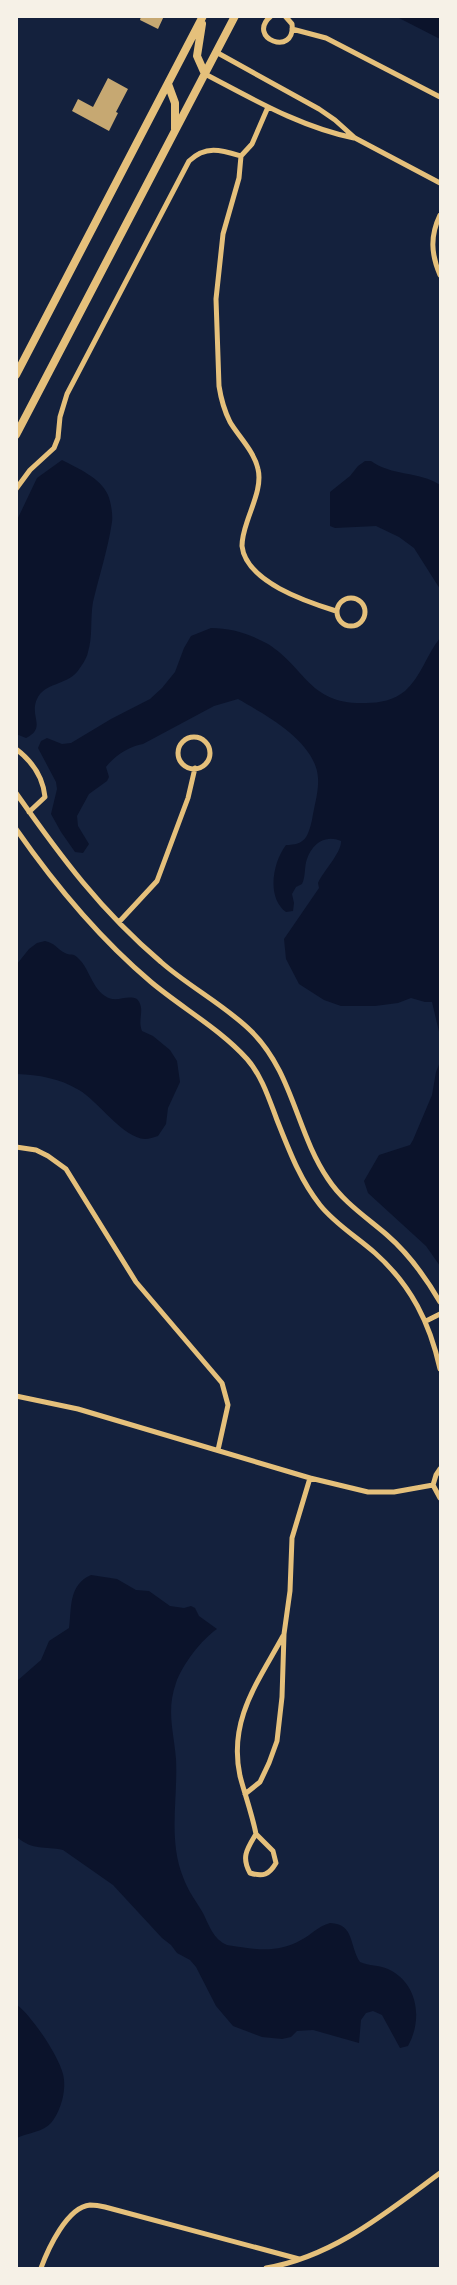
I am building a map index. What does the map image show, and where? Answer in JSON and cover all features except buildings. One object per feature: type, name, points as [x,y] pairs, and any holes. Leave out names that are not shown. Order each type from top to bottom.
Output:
[{"type":"main road","points":[[16,435],[234,16]]},
{"type":"main road","points":[[203,17],[197,56],[205,74]]},
{"type":"main road","points":[[16,375],[203,17]]},
{"type":"main road","points":[[168,84],[175,103],[175,130]]},
{"type":"street","points":[[271,16],[266,21],[265,35],[272,42],[281,43],[289,38],[292,29],[290,20],[285,16]]},
{"type":"street","points":[[292,29],[326,38],[441,97]]},
{"type":"street","points":[[216,52],[319,109],[355,138],[441,183]]},
{"type":"street","points":[[205,74],[268,107],[327,133],[355,138]]},
{"type":"street","points":[[268,107],[252,144],[241,156],[239,178],[223,234],[219,260],[216,326],[222,401],[230,421],[247,446],[258,469],[259,479],[242,537],[242,548],[246,559],[254,571],[267,581],[310,602],[336,611],[342,623],[351,627],[363,620],[365,611],[358,599],[349,598],[340,602],[336,611]]},
{"type":"street","points":[[16,489],[30,470],[54,447],[67,394],[189,161],[206,149],[220,149],[241,156]]},
{"type":"street","points":[[441,215],[435,227],[432,246],[434,262],[441,275]]},
{"type":"street","points":[[434,262],[441,268]]},
{"type":"street","points":[[195,737],[200,738],[207,745],[209,755],[205,764],[195,768],[182,763],[178,753],[185,740],[195,737]]},
{"type":"street","points":[[16,748],[31,763],[44,784],[45,796],[29,812]]},
{"type":"street","points":[[118,922],[157,881],[184,808],[195,768]]},
{"type":"street","points":[[16,793],[74,873],[118,922],[160,962],[244,1025],[266,1048],[281,1072],[328,1180],[350,1205],[404,1252],[441,1302]]},
{"type":"street","points":[[16,829],[63,891],[108,942],[168,997],[231,1044],[248,1061],[269,1098],[294,1163],[309,1191],[330,1216],[375,1253],[411,1296],[426,1321],[441,1370]]},
{"type":"street","points":[[16,1147],[36,1150],[66,1169],[136,1282],[222,1383],[228,1405],[218,1450]]},
{"type":"street","points":[[426,1321],[441,1314]]},
{"type":"street","points":[[16,1396],[78,1409],[310,1478],[368,1492],[433,1485]]},
{"type":"street","points":[[440,1468],[433,1485],[441,1498]]},
{"type":"street","points":[[245,1794],[260,1782],[277,1741],[282,1697],[284,1634],[290,1599],[292,1538],[310,1478]]},
{"type":"street","points":[[256,1834],[246,1854],[245,1864],[250,1873],[261,1876],[271,1872],[276,1863],[273,1851],[256,1834],[245,1794],[238,1763],[239,1726],[246,1703],[284,1634]]},
{"type":"street","points":[[266,2268],[318,2254],[368,2225],[441,2173]]},
{"type":"street","points":[[41,2268],[68,2217],[88,2205],[105,2207],[299,2259]]},
{"type":"water","points":[[397,17],[440,17],[440,39]]},
{"type":"water","points":[[62,460],[88,474],[105,489],[111,505],[112,522],[93,602],[90,646],[86,657],[79,670],[72,676],[40,694],[35,705],[37,726],[26,738],[16,734],[17,520],[37,478]]},
{"type":"water","points":[[365,461],[371,461],[387,469],[423,477],[440,485],[440,589],[414,548],[399,537],[376,526],[335,528],[330,526],[330,492]]},
{"type":"water","points":[[211,628],[233,630],[261,640],[281,654],[320,692],[347,702],[366,703],[387,700],[405,691],[440,638],[440,1036],[432,1002],[411,998],[398,1003],[375,1006],[341,1006],[324,1000],[299,984],[286,959],[284,939],[319,888],[318,883],[339,851],[341,841],[325,840],[312,849],[306,862],[302,884],[296,887],[292,894],[293,911],[286,912],[276,898],[275,870],[286,845],[302,842],[309,831],[318,778],[309,753],[299,741],[262,713],[238,699],[214,706],[143,744],[128,749],[109,763],[106,767],[109,777],[107,781],[89,794],[77,816],[78,826],[89,844],[83,853],[75,852],[61,832],[51,814],[57,789],[56,782],[38,748],[41,741],[47,738],[62,744],[71,743],[150,699],[175,672],[191,636]]},
{"type":"water","points":[[45,941],[79,959],[96,987],[105,996],[113,999],[137,999],[141,1007],[142,1031],[153,1036],[170,1050],[177,1061],[180,1082],[168,1108],[166,1124],[158,1136],[145,1139],[128,1132],[86,1095],[64,1083],[41,1076],[17,1074],[17,964],[29,949]]},
{"type":"water","points":[[440,1062],[440,1266],[426,1246],[368,1193],[364,1181],[379,1155],[410,1145],[432,1095]]},
{"type":"water","points":[[91,1575],[117,1579],[136,1590],[149,1591],[170,1606],[184,1608],[191,1606],[195,1608],[199,1616],[217,1629],[199,1646],[183,1668],[173,1693],[171,1712],[176,1759],[175,1834],[178,1863],[187,1887],[212,1931],[227,1945],[274,1949],[305,1938],[330,1923],[344,1927],[360,1962],[388,1969],[406,1983],[411,1992],[416,2013],[413,2036],[408,2046],[400,2048],[382,2015],[373,2011],[366,2013],[361,2020],[359,2043],[313,2030],[297,2031],[291,2037],[282,2039],[262,2037],[233,2026],[216,2006],[196,1967],[190,1960],[177,1953],[113,1885],[63,1850],[34,1846],[17,1837],[17,1681],[41,1660],[49,1641],[69,1628],[72,1598],[78,1585]]},
{"type":"water","points":[[16,2004],[37,2026],[60,2066],[64,2080],[64,2093],[51,2123],[17,2138]]}]
